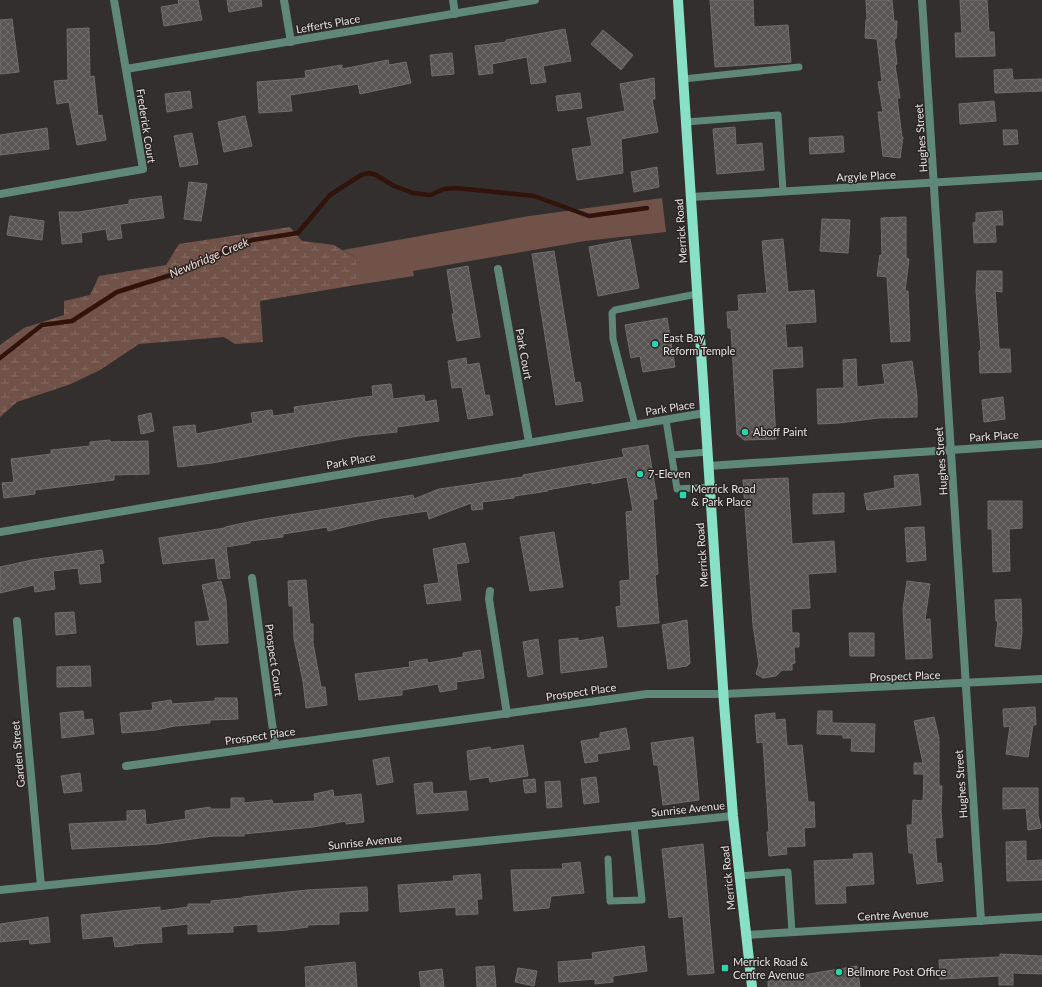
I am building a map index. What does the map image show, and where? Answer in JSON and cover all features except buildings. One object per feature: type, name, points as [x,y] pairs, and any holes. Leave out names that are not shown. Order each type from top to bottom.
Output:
[{"type":"main road","name":"Merrick Road","points":[[678,0],[708,466],[733,816],[752,987]]},
{"type":"street","name":"Frederick Court","points":[[0,194],[143,169],[114,0]]},
{"type":"street","points":[[284,0],[291,42]]},
{"type":"street","points":[[452,0],[455,14]]},
{"type":"street","name":"Lefferts Place","points":[[126,69],[535,0]]},
{"type":"street","name":"Hughes Street","points":[[922,0],[935,183],[981,921]]},
{"type":"street","name":"Argyle Place","points":[[691,197],[1042,176]]},
{"type":"street","name":"Park Court","points":[[498,269],[529,442]]},
{"type":"street","name":"Park Place","points":[[0,532],[705,413]]},
{"type":"street","name":"Park Place","points":[[708,466],[1042,444]]},
{"type":"street","name":"Prospect Court","points":[[252,578],[275,746]]},
{"type":"street","points":[[490,591],[489,599],[507,714]]},
{"type":"street","name":"Garden Street","points":[[17,621],[41,886]]},
{"type":"street","name":"Prospect Place","points":[[126,766],[647,694],[724,694],[966,684],[1042,679]]},
{"type":"street","name":"Sunrise Avenue","points":[[0,890],[733,816]]},
{"type":"street","name":"Centre Avenue","points":[[746,935],[1042,917]]},
{"type":"lane","points":[[683,79],[799,67]]},
{"type":"lane","points":[[686,122],[778,115],[783,192]]},
{"type":"lane","points":[[635,425],[613,339],[612,313],[615,310],[697,294]]},
{"type":"lane","points":[[666,420],[677,489],[710,487]]},
{"type":"lane","points":[[672,455],[708,452]]},
{"type":"lane","points":[[608,860],[610,901],[642,900],[634,826]]},
{"type":"lane","points":[[739,876],[788,872],[792,932]]},
{"type":"green space","points":[[662,198],[666,232],[585,241],[413,271],[414,276],[356,285],[356,258],[343,250],[529,216]]},
{"type":"green space","points":[[290,227],[302,241],[334,245],[356,258],[356,285],[260,301],[263,342],[235,344],[224,337],[139,344],[100,370],[71,384],[17,402],[0,417],[0,345],[24,328],[64,315],[64,301],[90,295],[99,276],[166,265],[179,244]]},
{"type":"waterway","name":"Newbridge Creek","points":[[0,358],[42,325],[72,321],[117,292],[174,274],[252,240],[298,233],[330,195],[361,175],[369,173],[376,175],[394,186],[413,193],[430,195],[444,189],[456,188],[534,196],[589,216],[647,208]]},
{"type":"place","name":"East Bay Reform Temple","points":[[655,344]]},
{"type":"place","name":"Aboff Paint","points":[[745,432]]},
{"type":"place","name":"7-Eleven","points":[[640,474]]},
{"type":"place","name":"Merrick Road & Park Place","points":[[683,495]]},
{"type":"place","name":"Merrick Road & Centre Avenue","points":[[725,968]]},
{"type":"place","name":"Bellmore Post Office","points":[[839,972]]}]
